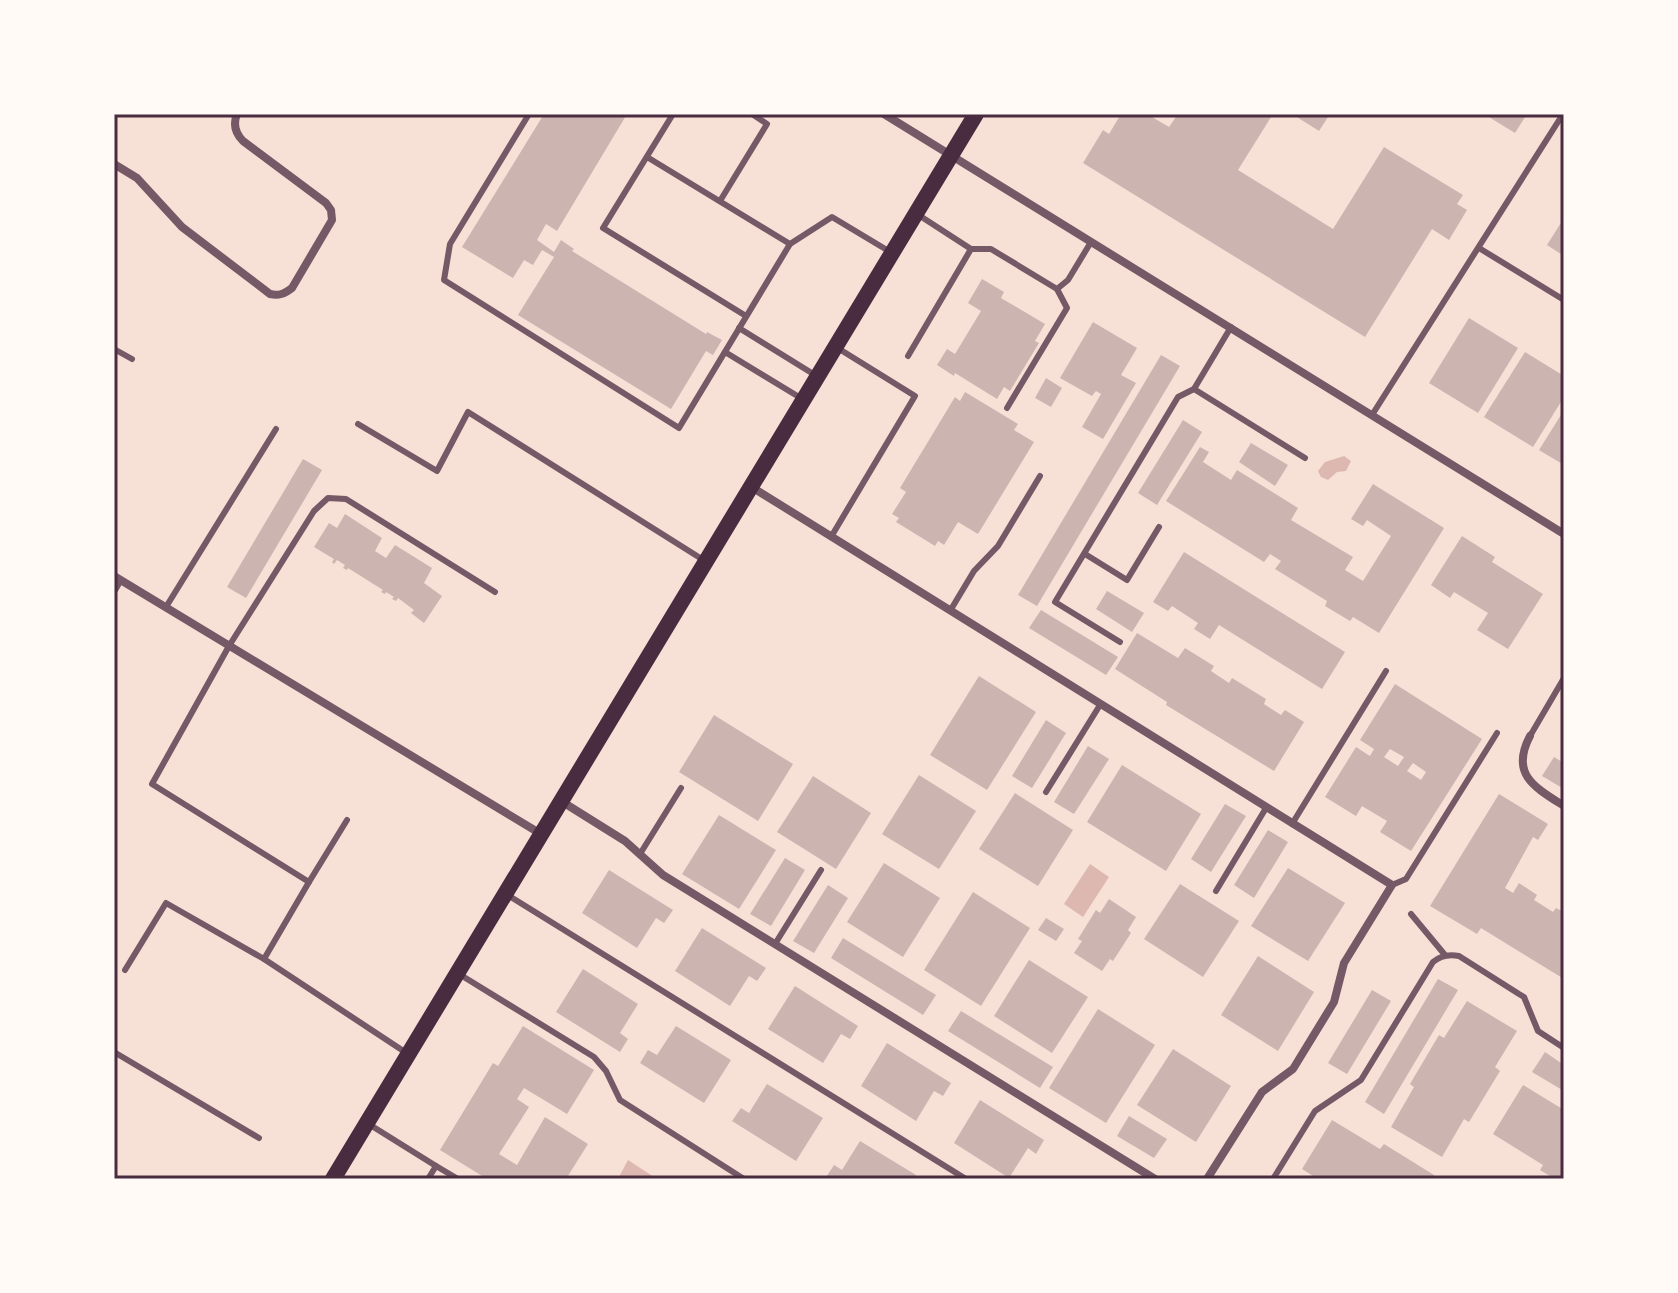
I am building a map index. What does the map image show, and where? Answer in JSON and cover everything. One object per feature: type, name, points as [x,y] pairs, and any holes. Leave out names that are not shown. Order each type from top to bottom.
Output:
[{"type":"main road","points":[[333,1179],[976,114]]},
{"type":"street","points":[[114,164],[137,178],[182,227],[270,294],[278,296],[292,288],[332,220],[331,210],[237,135],[237,114]]},
{"type":"street","points":[[884,114],[1564,534]]},
{"type":"street","points":[[749,486],[1392,885],[1344,963],[1334,1002],[1293,1069],[1262,1092],[1207,1179]]},
{"type":"street","points":[[117,578],[541,834]]},
{"type":"street","points":[[1530,736],[1522,758],[1527,778],[1564,806]]},
{"type":"street","points":[[561,801],[625,841],[663,875],[1155,1179]]},
{"type":"lane","points":[[529,114],[450,244],[444,280],[679,428],[790,244],[832,217],[892,253]]},
{"type":"lane","points":[[673,114],[603,228],[746,316]]},
{"type":"lane","points":[[720,201],[767,124],[752,114]]},
{"type":"lane","points":[[1372,415],[1563,114]]},
{"type":"lane","points":[[647,157],[790,244]]},
{"type":"lane","points":[[916,213],[971,249],[991,249],[1057,289],[1067,308],[1007,408]]},
{"type":"lane","points":[[1057,289],[1068,280],[1091,242]]},
{"type":"lane","points":[[1479,248],[1564,300]]},
{"type":"lane","points":[[908,356],[971,249]]},
{"type":"lane","points":[[1120,642],[1055,602],[1178,397],[1194,389],[1231,327]]},
{"type":"lane","points":[[739,328],[818,376]]},
{"type":"lane","points":[[831,537],[915,396],[836,347]]},
{"type":"lane","points":[[114,349],[132,359]]},
{"type":"lane","points":[[725,352],[804,400]]},
{"type":"lane","points":[[1194,389],[1305,458]]},
{"type":"lane","points":[[358,424],[437,471],[468,412],[705,561]]},
{"type":"lane","points":[[166,607],[276,429]]},
{"type":"lane","points":[[950,611],[974,571],[998,546],[1040,476]]},
{"type":"lane","points":[[309,882],[152,784],[229,646],[314,511],[328,498],[346,499],[495,592]]},
{"type":"lane","points":[[1085,554],[1127,580],[1159,527]]},
{"type":"lane","points":[[114,592],[117,578]]},
{"type":"lane","points":[[1292,824],[1386,671]]},
{"type":"lane","points":[[1530,736],[1564,678]]},
{"type":"lane","points":[[1046,792],[1100,705]]},
{"type":"lane","points":[[1392,885],[1406,879],[1497,733]]},
{"type":"lane","points":[[640,854],[681,788]]},
{"type":"lane","points":[[1216,891],[1266,808]]},
{"type":"lane","points":[[264,959],[347,820]]},
{"type":"lane","points":[[775,944],[821,870]]},
{"type":"lane","points":[[506,894],[960,1178]]},
{"type":"lane","points":[[125,970],[166,903],[264,959],[408,1054]]},
{"type":"lane","points":[[1411,914],[1445,955],[1466,959],[1519,994],[1526,1002],[1538,1031],[1564,1048]]},
{"type":"lane","points":[[1273,1179],[1315,1111],[1361,1080],[1433,962],[1445,955]]},
{"type":"lane","points":[[459,974],[594,1057],[606,1071],[620,1100],[744,1179]]},
{"type":"lane","points":[[114,1052],[259,1138]]},
{"type":"lane","points":[[367,1123],[458,1179]]},
{"type":"lane","points":[[428,1179],[436,1166]]},
{"type":"shaded area","points":[[1344,456],[1351,461],[1346,471],[1337,472],[1328,480],[1321,477],[1318,471],[1325,462]]},
{"type":"shaded area","points":[[1090,864],[1109,877],[1083,917],[1064,904]]},
{"type":"shaded area","points":[[628,1160],[657,1179],[618,1179]]},
{"type":"building","points":[[544,114],[627,114],[557,231],[546,224],[537,240],[554,252],[561,240],[574,249],[572,251],[706,334],[722,340],[713,355],[706,351],[671,409],[518,315],[554,257],[542,250],[533,265],[524,260],[513,278],[462,247]]},
{"type":"building","points":[[1121,114],[1147,114],[1169,127],[1178,114],[1273,114],[1238,170],[1333,229],[1384,147],[1463,195],[1457,204],[1467,210],[1449,240],[1432,229],[1365,337],[1083,163],[1103,130],[1109,134]]},
{"type":"building","points":[[1292,114],[1330,114],[1319,131]]},
{"type":"building","points":[[1484,114],[1527,114],[1515,133]]},
{"type":"building","points":[[1564,218],[1564,256],[1547,245]]},
{"type":"building","points":[[982,279],[1004,292],[1001,298],[1045,324],[1035,341],[1039,343],[1010,391],[1004,387],[997,399],[937,365],[947,349],[955,354],[981,311],[968,303]]},
{"type":"building","points":[[1469,318],[1518,348],[1478,413],[1429,383]]},
{"type":"building","points":[[1093,322],[1137,348],[1121,375],[1136,383],[1103,439],[1082,427],[1101,394],[1096,391],[1092,396],[1060,378]]},
{"type":"building","points":[[1525,352],[1564,376],[1564,397],[1533,447],[1484,417]]},
{"type":"building","points":[[1161,355],[1180,366],[1037,606],[1018,595]]},
{"type":"building","points":[[1046,378],[1062,388],[1051,407],[1035,398]]},
{"type":"building","points":[[965,392],[1018,424],[1014,430],[1034,442],[978,534],[958,522],[944,545],[938,541],[935,546],[896,522],[899,518],[892,514],[906,492],[900,488],[955,397],[960,401]]},
{"type":"building","points":[[1564,410],[1564,465],[1539,450]]},
{"type":"building","points":[[1183,420],[1202,432],[1157,505],[1138,493]]},
{"type":"building","points":[[1251,443],[1288,465],[1275,486],[1239,462]]},
{"type":"building","points":[[1200,447],[1209,452],[1203,462],[1231,480],[1237,470],[1298,508],[1291,520],[1353,557],[1345,570],[1363,581],[1391,536],[1367,520],[1363,526],[1351,519],[1373,484],[1444,528],[1379,633],[1353,617],[1350,621],[1325,606],[1327,601],[1275,569],[1281,561],[1270,554],[1264,562],[1166,501]]},
{"type":"building","points":[[303,459],[322,470],[246,598],[227,587]]},
{"type":"building","points":[[345,514],[382,538],[375,551],[386,558],[395,545],[432,568],[424,583],[442,596],[424,623],[411,613],[414,610],[398,598],[396,601],[392,599],[394,597],[381,592],[383,590],[348,568],[343,568],[345,565],[337,560],[334,564],[334,559],[314,547],[329,523],[337,528]]},
{"type":"building","points":[[1462,536],[1495,557],[1492,562],[1543,594],[1508,649],[1477,630],[1488,613],[1454,592],[1450,598],[1431,585]]},
{"type":"building","points":[[1184,552],[1345,652],[1322,689],[1219,625],[1210,639],[1194,629],[1198,623],[1172,606],[1168,611],[1153,602]]},
{"type":"building","points":[[1107,591],[1144,613],[1132,632],[1096,609]]},
{"type":"building","points":[[1041,610],[1118,657],[1106,675],[1029,628]]},
{"type":"building","points":[[1137,633],[1178,658],[1185,648],[1214,666],[1211,671],[1229,683],[1232,678],[1266,699],[1264,704],[1281,715],[1285,710],[1304,722],[1274,771],[1166,705],[1167,702],[1115,669]]},
{"type":"building","points":[[979,676],[1036,712],[987,790],[930,755]]},
{"type":"building","points":[[1395,684],[1482,739],[1411,851],[1380,832],[1387,821],[1362,806],[1356,816],[1325,797],[1356,747],[1370,756],[1374,749],[1360,740]],"holes":[[[1390,749],[1404,757],[1398,766],[1384,757]],[[1413,763],[1426,772],[1421,780],[1407,771]]]},
{"type":"building","points":[[714,715],[793,764],[758,821],[679,772]]},
{"type":"building","points":[[1046,720],[1066,733],[1032,788],[1012,776]]},
{"type":"building","points":[[1088,746],[1109,759],[1074,814],[1054,802]]},
{"type":"building","points":[[1554,757],[1564,763],[1564,789],[1542,776]]},
{"type":"building","points":[[1122,765],[1201,814],[1166,871],[1087,822]]},
{"type":"building","points":[[919,775],[976,811],[939,869],[882,834]]},
{"type":"building","points":[[813,776],[871,813],[836,869],[777,832]]},
{"type":"building","points":[[1015,793],[1073,830],[1038,886],[979,849]]},
{"type":"building","points":[[1499,794],[1548,824],[1538,840],[1533,837],[1505,888],[1513,893],[1519,883],[1537,895],[1534,900],[1553,912],[1556,908],[1564,912],[1564,979],[1481,928],[1477,934],[1430,906]]},
{"type":"building","points":[[1225,804],[1246,816],[1211,872],[1191,859]]},
{"type":"building","points":[[719,815],[776,850],[739,909],[682,874]]},
{"type":"building","points":[[1268,830],[1288,842],[1254,898],[1234,885]]},
{"type":"building","points":[[785,858],[805,870],[771,926],[750,914]]},
{"type":"building","points":[[884,863],[940,898],[903,957],[847,922]]},
{"type":"building","points":[[1288,868],[1345,903],[1308,961],[1251,926]]},
{"type":"building","points":[[609,870],[673,910],[664,923],[656,918],[637,948],[582,913]]},
{"type":"building","points":[[1180,884],[1239,921],[1203,977],[1144,939]]},
{"type":"building","points":[[828,885],[848,898],[814,953],[793,941]]},
{"type":"building","points":[[973,892],[1030,928],[981,1006],[924,970]]},
{"type":"building","points":[[1109,899],[1136,917],[1128,930],[1131,933],[1113,961],[1110,959],[1102,971],[1074,953],[1082,941],[1078,939],[1096,910],[1100,913]]},
{"type":"building","points":[[1046,918],[1064,929],[1056,941],[1038,930]]},
{"type":"building","points":[[702,928],[766,968],[757,981],[749,976],[730,1006],[675,971]]},
{"type":"building","points":[[843,938],[936,995],[923,1015],[831,958]]},
{"type":"building","points":[[1258,956],[1314,992],[1278,1051],[1221,1015]]},
{"type":"building","points":[[1029,960],[1088,997],[1052,1053],[994,1016]]},
{"type":"building","points":[[583,969],[638,1004],[620,1033],[628,1039],[620,1052],[556,1012]]},
{"type":"building","points":[[1438,979],[1458,990],[1384,1114],[1365,1102]]},
{"type":"building","points":[[795,986],[858,1026],[850,1039],[841,1034],[823,1063],[768,1029]]},
{"type":"building","points":[[1372,990],[1391,1001],[1347,1074],[1328,1063]]},
{"type":"building","points":[[1467,1001],[1517,1031],[1495,1067],[1500,1071],[1469,1122],[1464,1119],[1442,1157],[1391,1127],[1414,1087],[1410,1084],[1439,1035],[1444,1038]]},
{"type":"building","points":[[1098,1009],[1155,1045],[1106,1123],[1049,1088]]},
{"type":"building","points":[[961,1011],[1053,1067],[1040,1088],[948,1031]]},
{"type":"building","points":[[523,1026],[594,1070],[567,1114],[524,1088],[517,1099],[529,1107],[499,1154],[517,1165],[545,1117],[588,1144],[566,1179],[487,1179],[440,1150],[493,1063],[498,1066]]},
{"type":"building","points":[[676,1026],[731,1060],[704,1103],[640,1063],[648,1050],[657,1055]]},
{"type":"building","points":[[887,1043],[951,1083],[943,1096],[934,1091],[916,1121],[861,1086]]},
{"type":"building","points":[[1173,1049],[1231,1086],[1196,1142],[1137,1105]]},
{"type":"building","points":[[1545,1052],[1564,1065],[1564,1091],[1532,1072]]},
{"type":"building","points":[[767,1084],[823,1118],[796,1161],[732,1121],[741,1108],[749,1113]]},
{"type":"building","points":[[1523,1085],[1564,1110],[1564,1179],[1555,1179],[1540,1170],[1543,1165],[1493,1134]]},
{"type":"building","points":[[980,1100],[1044,1140],[1036,1154],[1028,1148],[1009,1178],[954,1143]]},
{"type":"building","points":[[1129,1116],[1167,1139],[1154,1158],[1117,1136]]},
{"type":"building","points":[[1332,1120],[1380,1149],[1384,1144],[1434,1175],[1432,1179],[1318,1179],[1302,1169]]},
{"type":"building","points":[[860,1141],[916,1175],[913,1179],[825,1179],[834,1165],[842,1170]]}]
